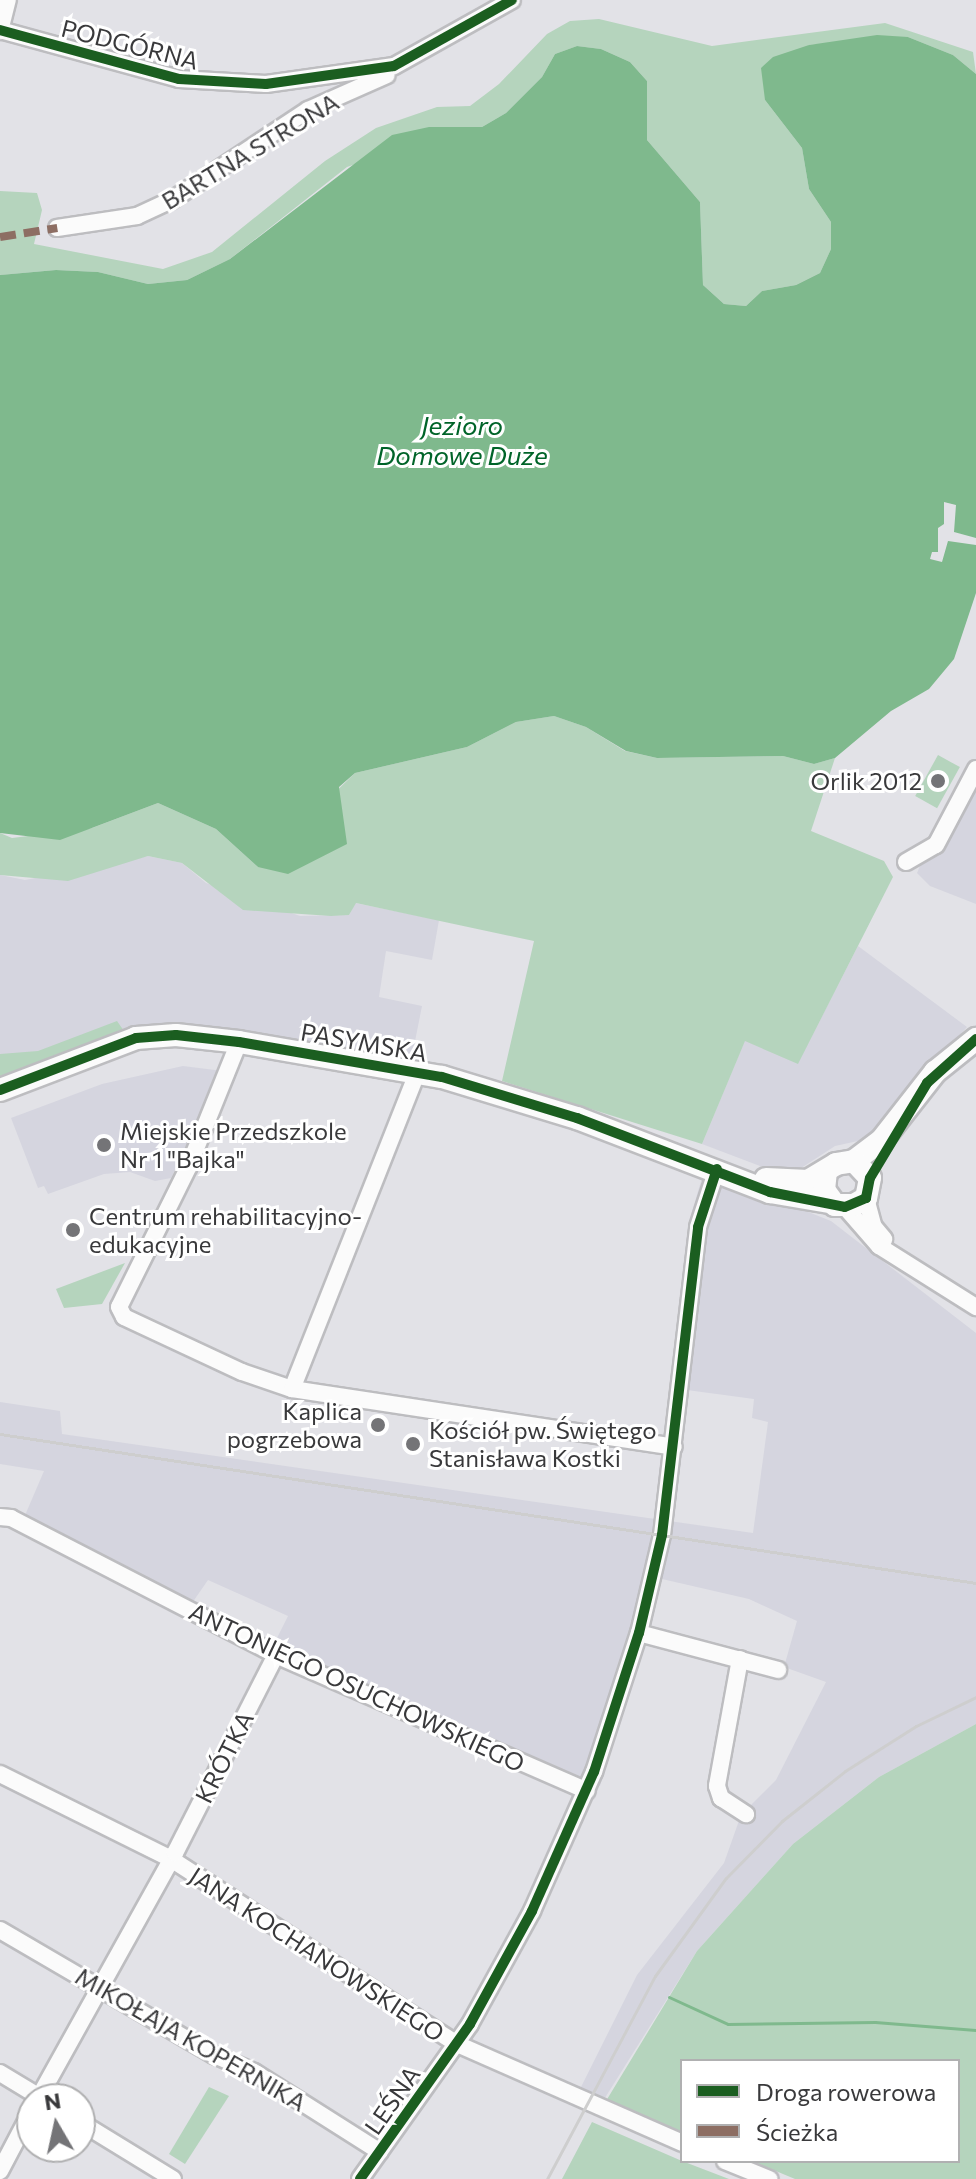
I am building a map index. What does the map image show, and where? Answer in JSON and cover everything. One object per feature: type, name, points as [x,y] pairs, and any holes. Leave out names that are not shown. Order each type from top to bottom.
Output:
[{"type":"main road","name":"PASYMSKA","points":[[0,1090],[136,1038],[176,1035],[239,1042],[418,1071],[527,1101],[797,1200],[838,1204]]},
{"type":"main road","points":[[826,1172],[823,1184],[838,1204],[868,1188],[919,1093],[941,1066],[976,1039]]},
{"type":"main road","name":"PASYMSKA","points":[[717,1169],[798,1183],[854,1161],[881,1141],[919,1093]]},
{"type":"main road","points":[[854,1161],[868,1188]]},
{"type":"street","name":"PODGÓRNA","points":[[8,0],[0,30],[207,84],[281,82],[394,66]]},
{"type":"street","name":"BARTNA STRONA","points":[[57,228],[137,216],[172,200],[308,110],[395,71],[394,66],[512,0]]},
{"type":"street","points":[[906,862],[936,845],[976,769]]},
{"type":"street","points":[[239,1042],[189,1168],[119,1307],[124,1317],[242,1372],[292,1389],[674,1447]]},
{"type":"street","points":[[292,1389],[418,1071]]},
{"type":"street","name":"LEŚNA","points":[[360,2179],[457,2044],[532,1911],[587,1791],[639,1633],[666,1512],[698,1227],[717,1169]]},
{"type":"street","points":[[868,1188],[874,1227],[909,1262]]},
{"type":"street","points":[[838,1204],[879,1246],[973,1300]]},
{"type":"street","name":"ANTONIEGO OSUCHOWSKIEGO","points":[[0,1517],[11,1518],[276,1655],[587,1791]]},
{"type":"street","points":[[639,1633],[778,1670]]},
{"type":"street","name":"KRÓTKA","points":[[48,2083],[171,1859],[276,1655]]},
{"type":"street","points":[[740,1659],[717,1786],[721,1798],[746,1814]]},
{"type":"street","name":"JANA KOCHANOWSKIEGO","points":[[0,1774],[171,1859],[457,2044],[680,2142]]},
{"type":"street","name":"MIKOŁAJA KOPERNIKA","points":[[0,1930],[214,2055],[254,2072],[380,2152]]},
{"type":"street","points":[[96,2132],[173,2179]]},
{"type":"street","name":"KRÓTKA","points":[[0,2171],[16,2142]]},
{"type":"street","points":[[730,2163],[769,2179]]},
{"type":"shaded area","points":[[599,19],[712,46],[885,23],[973,52],[976,74],[953,55],[908,37],[809,45],[765,100],[802,148],[809,189],[831,222],[831,249],[820,273],[796,285],[762,291],[746,306],[724,304],[703,285],[700,202],[647,140],[647,81],[630,62],[601,49],[577,46],[555,54],[542,77],[506,113],[482,127],[456,129],[347,167],[230,259],[187,280],[148,284],[98,272],[56,270],[0,275],[0,191],[37,193],[42,210],[34,244],[163,269],[212,252],[325,161],[376,128],[437,107],[470,106],[499,84],[547,34],[570,21]]},
{"type":"shaded area","points":[[554,716],[586,727],[625,751],[657,758],[783,756],[814,764],[835,758],[811,831],[884,861],[893,877],[798,1064],[745,1041],[702,1144],[502,1081],[534,941],[356,903],[349,915],[243,910],[182,863],[148,856],[68,881],[0,875],[0,833],[12,838],[92,828],[158,803],[216,829],[258,867],[355,773],[467,747],[516,722]]},
{"type":"shaded area","name":"Orlik 2012","points":[[938,755],[960,767],[937,808],[915,796]]},
{"type":"shaded area","points":[[976,781],[976,904],[930,886],[917,873],[922,861],[939,853]]},
{"type":"shaded area","points":[[148,856],[182,863],[206,883],[300,916],[349,915],[355,903],[439,920],[432,960],[386,951],[379,997],[422,1006],[412,1056],[401,1067],[230,1033],[149,1024],[0,1074],[0,875],[25,880]]},
{"type":"shaded area","points":[[858,946],[967,1027],[867,1139],[835,1146],[795,1172],[781,1174],[702,1144],[745,1040],[798,1063]]},
{"type":"shaded area","points":[[117,1021],[124,1031],[0,1081],[0,1054],[38,1051]]},
{"type":"shaded area","name":"Miejskie Przedszkole Nr 1 \"Bajka\"","points":[[183,1066],[223,1071],[171,1178],[155,1181],[130,1172],[104,1174],[48,1194],[44,1186],[38,1188],[11,1118],[102,1084]]},
{"type":"shaded area","points":[[704,1171],[831,1221],[976,1333],[976,1724],[879,1777],[793,1844],[697,1951],[603,2101],[579,2091],[637,1975],[724,1863],[741,1815],[776,1780],[826,1682],[784,1667],[797,1621],[749,1599],[662,1579],[600,1786],[274,1644],[288,1616],[208,1580],[190,1606],[23,1520],[44,1471],[0,1464],[0,1402],[60,1411],[62,1434],[753,1533],[768,1422],[752,1418],[754,1399],[672,1388],[691,1215]]},
{"type":"shaded area","points":[[125,1263],[102,1304],[64,1308],[56,1289]]},
{"type":"shaded area","points":[[976,1724],[976,2179],[795,2179],[757,2163],[960,2163],[960,2059],[680,2059],[680,2131],[606,2101],[697,1951],[793,1844],[879,1777]]},
{"type":"shaded area","points":[[209,2087],[229,2096],[185,2164],[169,2154]]},
{"type":"shaded area","points":[[592,2122],[680,2160],[680,2163],[729,2179],[562,2179]]},
{"type":"water","name":"Jezioro Domowe Duże","points":[[877,35],[908,37],[953,55],[976,74],[976,593],[954,659],[929,689],[891,711],[835,758],[814,764],[783,756],[657,758],[626,751],[586,727],[554,716],[516,722],[467,747],[355,773],[339,787],[347,844],[288,874],[258,867],[216,829],[158,803],[60,840],[0,833],[0,275],[56,270],[98,272],[148,284],[187,280],[230,259],[392,135],[429,127],[482,127],[506,113],[542,77],[555,54],[577,46],[601,49],[630,62],[647,81],[647,140],[700,202],[703,285],[724,304],[746,306],[762,291],[796,285],[820,273],[831,249],[831,222],[809,189],[802,148],[765,100],[761,68],[773,57],[809,45]]},
{"type":"pier","points":[[944,502],[956,505],[954,532],[976,538],[976,545],[948,541],[942,562],[930,559],[932,552],[938,552],[938,528],[944,524]]},
{"type":"waterway","points":[[669,1997],[728,2024],[875,2022],[976,2030]]},
{"type":"railway","points":[[0,1434],[976,1583]]},
{"type":"railway","points":[[547,2179],[655,1976],[726,1878],[782,1821],[845,1771],[916,1726],[976,1697]]},
{"type":"marked path","points":[[0,237],[57,228]]},
{"type":"cycle path","points":[[0,30],[179,79],[266,84],[394,66],[512,0]]},
{"type":"cycle path","points":[[0,1090],[136,1038],[176,1035],[239,1042],[442,1077],[577,1118],[770,1192],[845,1207],[866,1198],[870,1178],[927,1083],[976,1039]]},
{"type":"cycle path","points":[[360,2179],[470,2024],[532,1911],[594,1772],[639,1633],[662,1535],[698,1227],[717,1169]]},
{"type":"place","name":"Orlik 2012","points":[[938,781]]},
{"type":"place","name":"Miejskie Przedszkole Nr 1 \"Bajka\"","points":[[104,1145]]},
{"type":"place","name":"Centrum rehabilitacyjno- edukacyjne","points":[[73,1230]]},
{"type":"place","name":"Kaplica pogrzebowa","points":[[378,1425]]},
{"type":"place","name":"Kościół pw. Świętego Stanisława Kostki","points":[[413,1444]]}]
